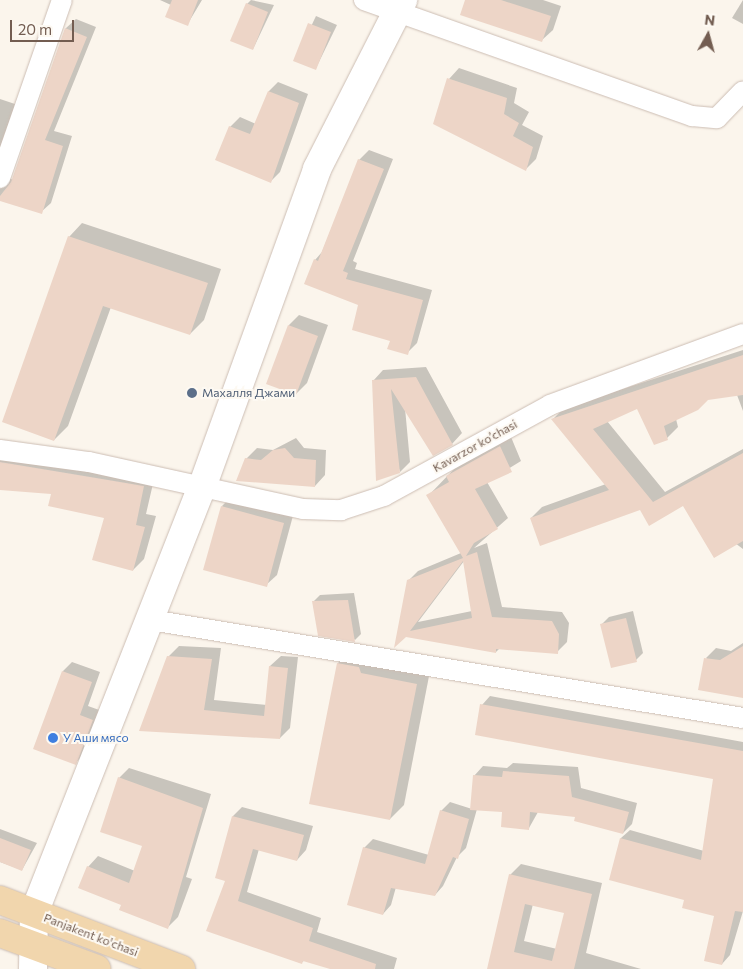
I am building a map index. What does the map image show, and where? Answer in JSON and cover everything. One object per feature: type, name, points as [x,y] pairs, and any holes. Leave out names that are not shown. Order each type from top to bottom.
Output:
[{"type":"main road","name":"Panjakent ko'chasi","points":[[0,900],[181,969]]},
{"type":"main road","points":[[0,933],[33,957],[97,969]]},
{"type":"street","points":[[0,178],[62,0]]},
{"type":"street","points":[[364,0],[399,6],[692,116],[717,118],[743,91]]},
{"type":"street","points":[[33,957],[34,913],[201,490],[317,169],[399,6]]},
{"type":"street","name":"Kavarzor ko’chasi","points":[[0,450],[89,462],[201,490],[303,509],[341,510],[384,496],[550,405],[743,334]]},
{"type":"street","points":[[151,620],[743,718]]},
{"type":"building","points":[[172,0],[198,0],[188,26],[165,17]]},
{"type":"building","points":[[465,0],[501,0],[551,16],[542,42],[460,15]]},
{"type":"building","points":[[246,3],[268,12],[253,50],[230,41]]},
{"type":"building","points":[[308,23],[331,32],[316,70],[293,61]]},
{"type":"building","points":[[65,28],[87,37],[45,140],[63,146],[42,214],[0,201],[0,196],[11,182]]},
{"type":"building","points":[[447,78],[507,98],[504,114],[519,123],[513,136],[533,147],[526,171],[433,124]]},
{"type":"building","points":[[268,91],[299,103],[271,183],[215,160],[229,126],[250,134]]},
{"type":"building","points":[[358,159],[384,169],[343,271],[348,273],[346,279],[423,300],[408,355],[387,349],[390,341],[352,330],[358,305],[304,284],[314,259],[318,261]]},
{"type":"building","points":[[68,236],[208,283],[190,335],[103,306],[54,441],[2,422]]},
{"type":"building","points":[[288,325],[318,336],[296,395],[266,384]]},
{"type":"building","points":[[743,355],[743,395],[708,400],[698,410],[664,426],[668,440],[654,445],[637,409],[593,429],[653,502],[743,453],[743,541],[714,558],[683,506],[649,526],[640,510],[540,546],[530,518],[609,490],[551,419]]},
{"type":"building","points":[[416,377],[453,445],[433,456],[391,389],[400,473],[376,481],[372,380]]},
{"type":"building","points":[[500,446],[512,472],[475,489],[498,529],[474,543],[466,556],[477,552],[492,617],[552,621],[559,634],[558,654],[496,649],[496,653],[406,637],[394,648],[407,580],[463,558],[426,495],[449,482],[446,476]],"holes":[[[463,561],[472,618],[410,631]]]},
{"type":"building","points":[[285,448],[294,458],[316,460],[315,487],[236,481],[245,458],[261,460],[273,450]]},
{"type":"building","points":[[0,462],[144,486],[136,525],[145,527],[133,571],[92,560],[104,518],[48,506],[51,494],[0,490]]},
{"type":"building","points":[[221,506],[284,523],[267,587],[203,570]]},
{"type":"building","points":[[348,600],[355,642],[318,636],[312,601]]},
{"type":"building","points":[[626,618],[637,662],[611,668],[600,624]]},
{"type":"building","points":[[743,646],[743,698],[698,690],[704,658],[720,660]]},
{"type":"building","points":[[167,656],[212,659],[204,710],[264,716],[269,666],[288,668],[280,739],[139,731]]},
{"type":"building","points":[[337,663],[359,667],[361,673],[417,684],[390,820],[309,804]]},
{"type":"building","points":[[62,671],[92,682],[80,715],[93,720],[76,765],[33,749]]},
{"type":"building","points":[[480,704],[743,751],[743,912],[735,911],[722,965],[704,961],[714,916],[682,908],[684,900],[609,880],[620,838],[701,860],[713,779],[475,735]]},
{"type":"building","points":[[503,771],[569,776],[572,797],[629,812],[623,834],[574,821],[575,817],[530,812],[529,830],[501,827],[502,812],[470,810],[473,775],[502,777]]},
{"type":"building","points":[[118,777],[203,808],[168,929],[119,910],[121,905],[78,888],[87,866],[129,883],[142,846],[100,832]]},
{"type":"building","points":[[440,810],[469,819],[458,859],[453,857],[435,896],[391,888],[383,915],[347,905],[363,847],[425,864]]},
{"type":"building","points":[[232,816],[304,835],[297,861],[253,849],[238,901],[313,928],[309,941],[376,964],[375,969],[330,969],[303,961],[302,964],[206,931],[225,881],[215,878]]},
{"type":"building","points":[[0,838],[31,850],[22,871],[0,862]]},
{"type":"building","points":[[509,874],[592,894],[574,969],[487,969]],"holes":[[[525,904],[564,913],[552,961],[514,952]]]},
{"type":"place","name":"Махалля Джами","points":[[192,393]]},
{"type":"place","name":"У Аши мясо","points":[[53,738]]}]
